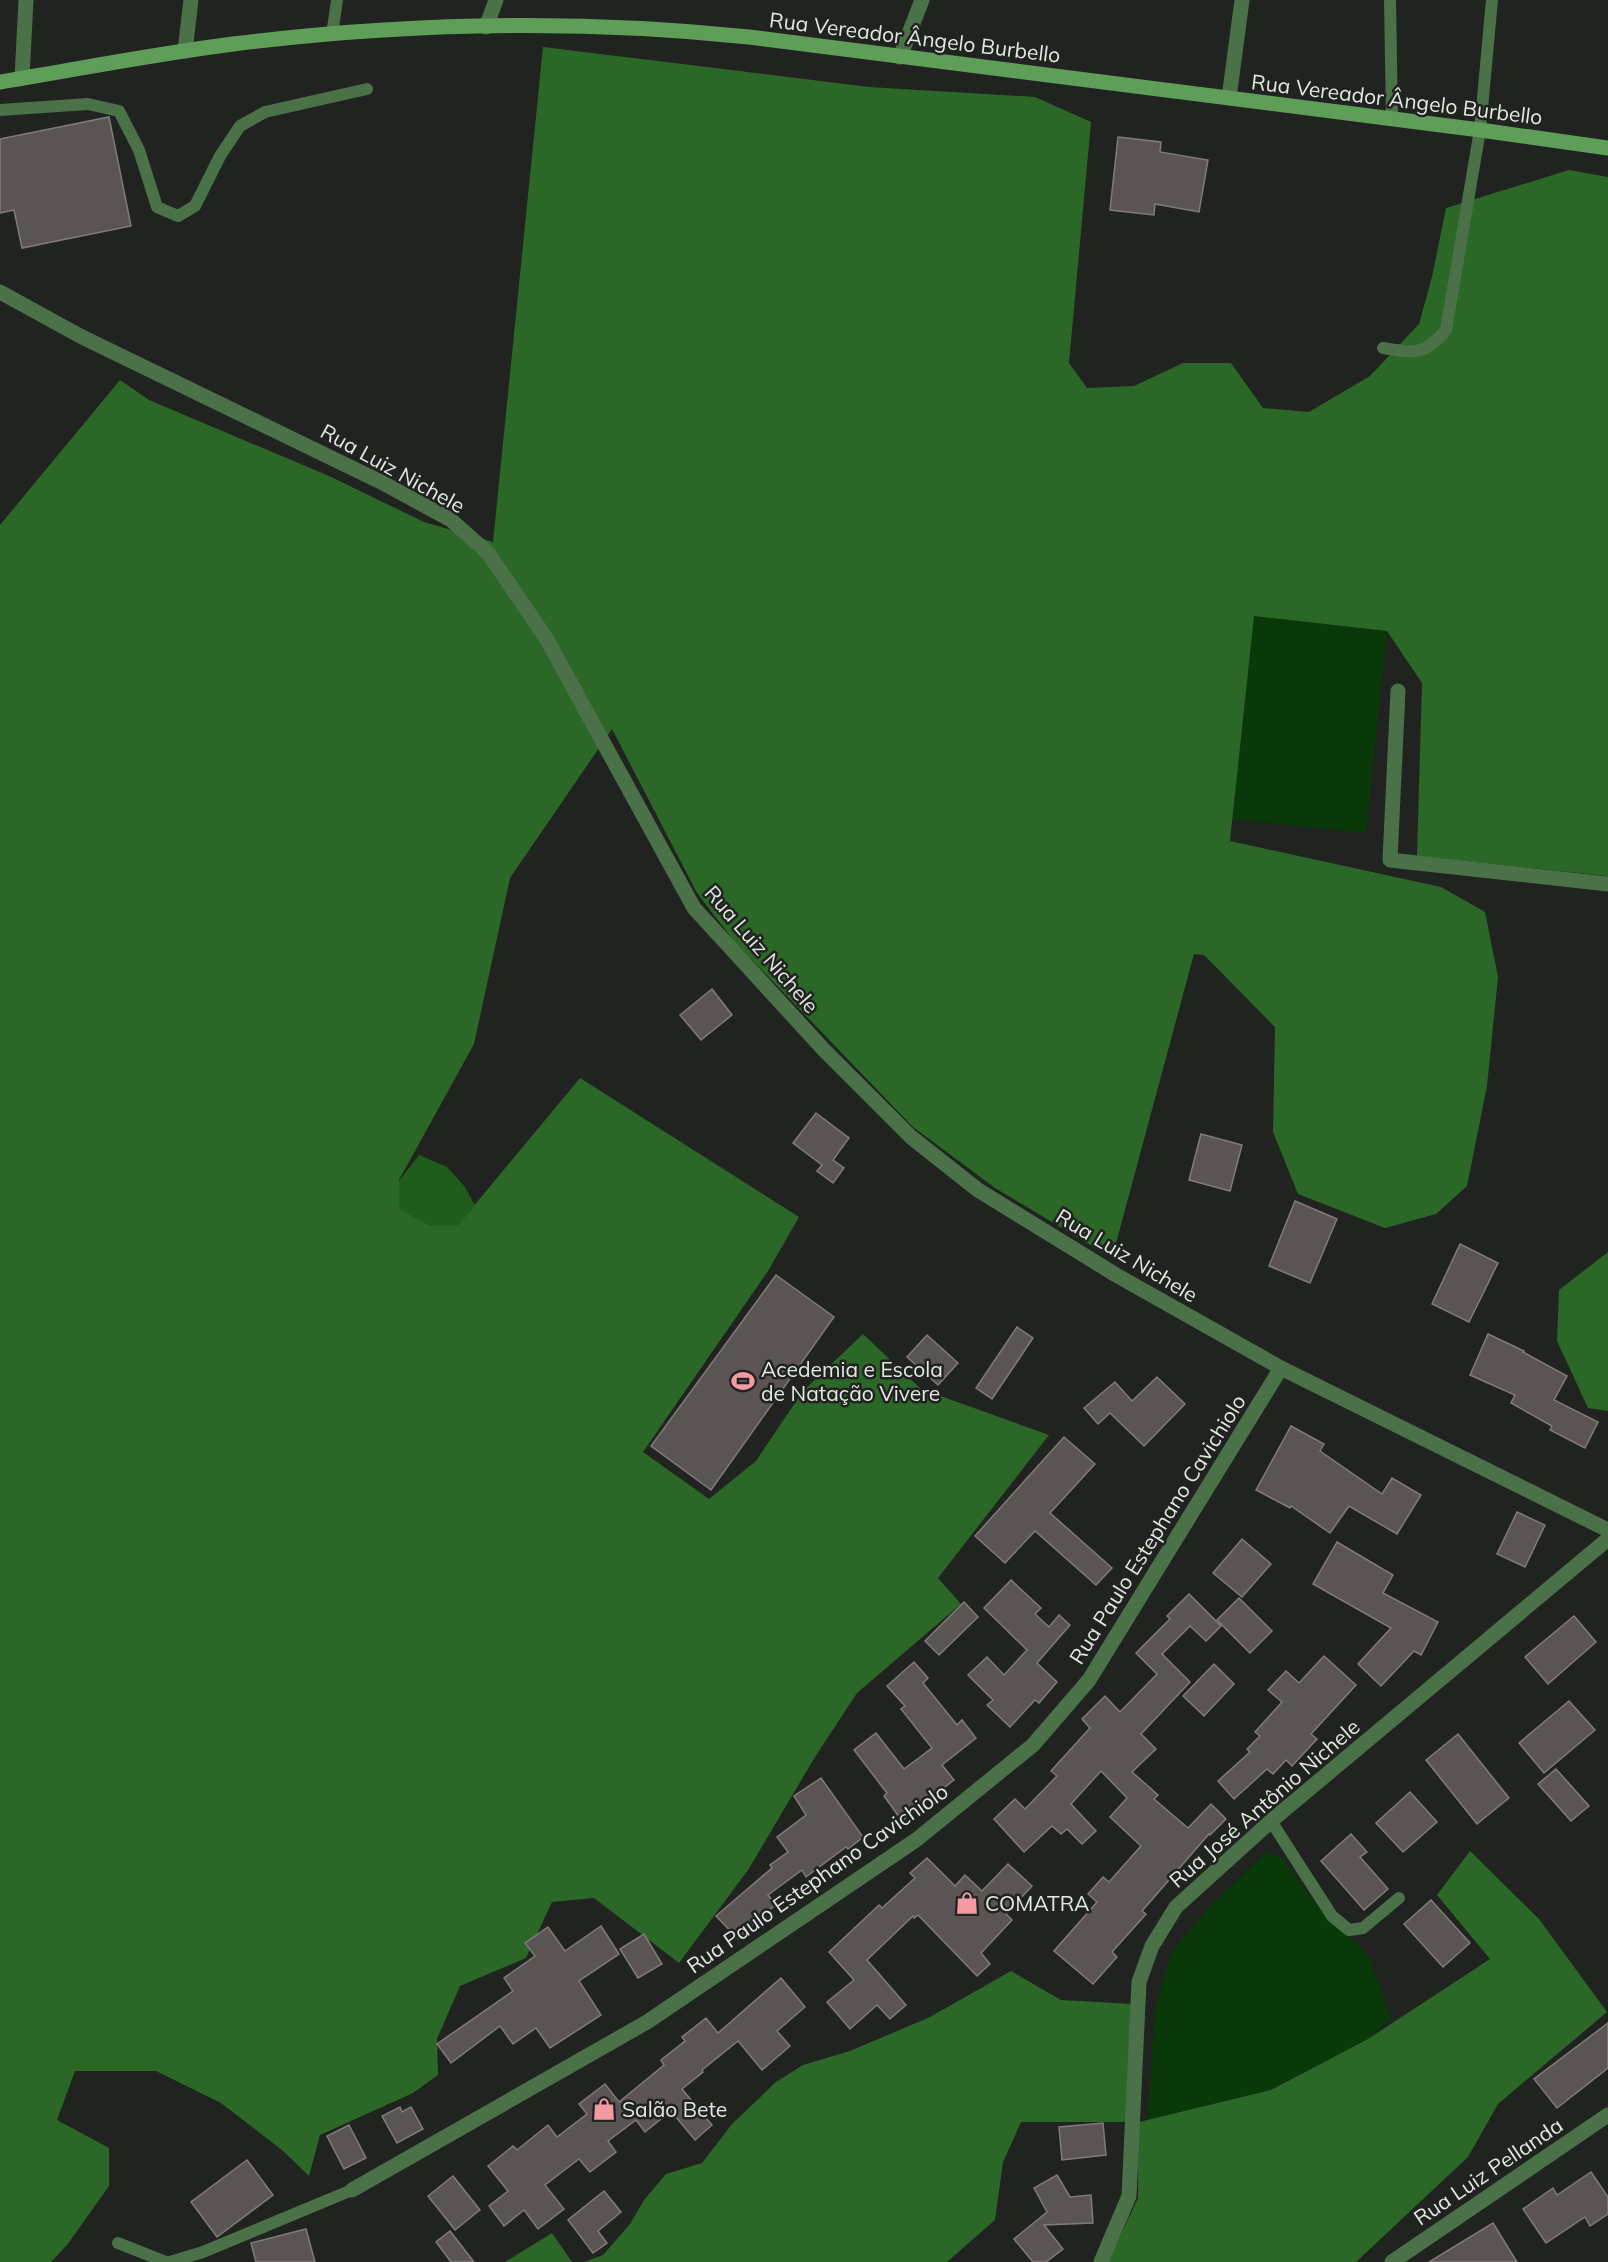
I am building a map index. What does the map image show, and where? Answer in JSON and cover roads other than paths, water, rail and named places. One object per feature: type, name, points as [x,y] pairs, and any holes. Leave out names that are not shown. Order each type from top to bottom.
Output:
[{"type":"main road","name":"Rua Vereador Ângelo Burbello","points":[[0,82],[185,51],[332,35],[486,27],[561,26],[680,30],[1608,148]]},
{"type":"street","points":[[22,78],[26,0]]},
{"type":"street","points":[[185,51],[191,0]]},
{"type":"street","points":[[486,27],[496,0]]},
{"type":"street","points":[[900,57],[922,0]]},
{"type":"street","points":[[1229,98],[1242,0]]},
{"type":"street","name":"Rua Luiz Nichele","points":[[0,292],[82,337],[383,483],[451,520],[488,553],[546,638],[694,908],[824,1050],[911,1137],[978,1190],[1116,1275],[1281,1368],[1608,1530]]},
{"type":"street","points":[[1398,691],[1390,860],[1608,884]]},
{"type":"street","name":"Rua Paulo Estephano Cavichiolo","points":[[352,2190],[647,2022],[916,1840],[1034,1745],[1089,1680],[1281,1368]]},
{"type":"street","name":"Rua José Antônio Nichele","points":[[1101,2262],[1130,2196],[1139,1982],[1152,1946],[1176,1907],[1271,1821],[1608,1539]]},
{"type":"street","name":"Rua Luiz Pellanda","points":[[1392,2262],[1608,2115]]},
{"type":"lane","points":[[332,35],[337,0]]},
{"type":"lane","points":[[1390,0],[1392,119]]},
{"type":"lane","points":[[1383,348],[1415,353],[1426,350],[1446,330],[1480,130],[1491,0]]},
{"type":"lane","points":[[0,110],[88,105],[119,111],[139,150],[157,207],[178,216],[195,206],[220,156],[240,126],[265,112],[367,89]]},
{"type":"lane","points":[[1271,1821],[1332,1916],[1349,1930],[1363,1928],[1399,1898]]},
{"type":"lane","points":[[118,2243],[168,2262],[203,2252],[352,2190]]},
{"type":"place","name":"Acedemia e Escola de Natação Vivere","points":[[743,1381]]},
{"type":"place","name":"COMATRA","points":[[967,1903]]},
{"type":"place","name":"Salão Bete","points":[[604,2109]]}]
